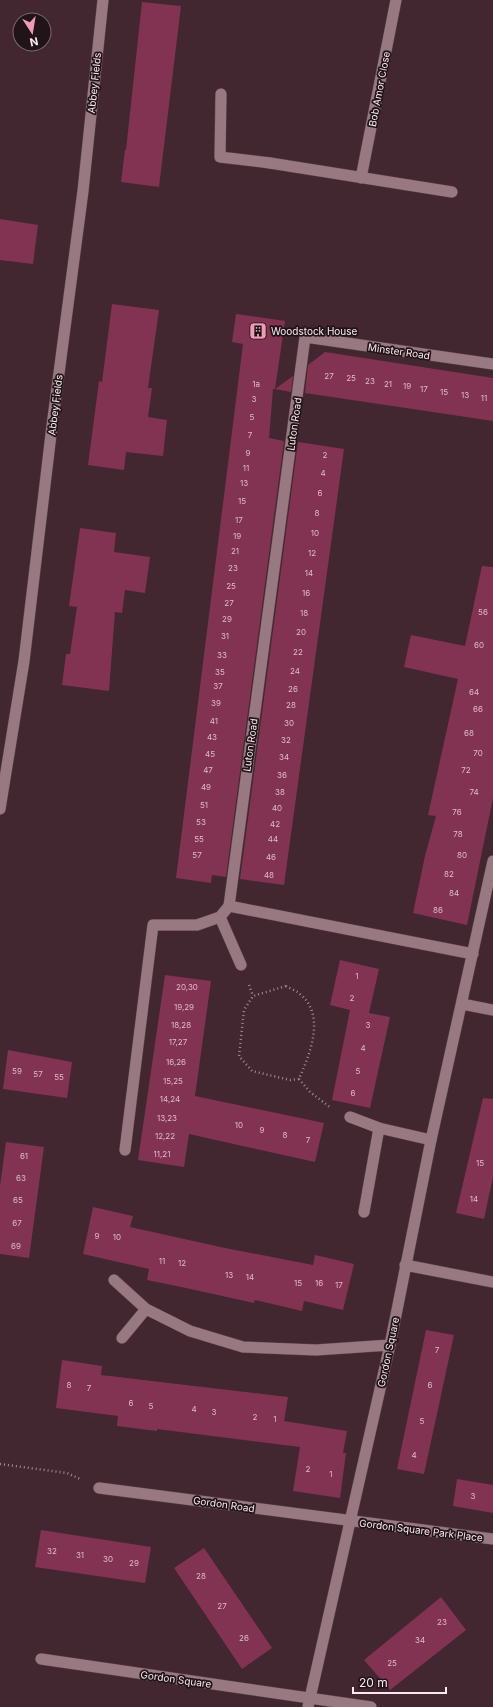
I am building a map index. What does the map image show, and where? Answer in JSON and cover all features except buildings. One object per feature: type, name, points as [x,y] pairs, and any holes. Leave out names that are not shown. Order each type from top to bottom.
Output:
[{"type":"street","name":"Abbey Fields","points":[[0,809],[1,794],[24,661],[52,426],[83,191],[103,0]]},
{"type":"street","name":"Bob Amor Close","points":[[361,178],[396,0]]},
{"type":"street","points":[[221,94],[220,157],[270,163],[452,192]]},
{"type":"street","name":"Minster Road","points":[[305,337],[493,364]]},
{"type":"street","name":"Luton Road","points":[[229,906],[305,337]]},
{"type":"street","name":"Gordon Square","points":[[309,1703],[390,1345],[405,1265],[493,861]]},
{"type":"street","points":[[125,1150],[153,925],[197,925],[220,917],[229,906],[473,954]]},
{"type":"street","points":[[220,917],[241,965]]},
{"type":"street","points":[[462,1004],[493,1010]]},
{"type":"street","points":[[350,1117],[379,1128],[432,1140]]},
{"type":"street","points":[[364,1212],[379,1128]]},
{"type":"street","points":[[405,1265],[493,1282]]},
{"type":"street","points":[[114,1280],[146,1309],[190,1331],[243,1347],[316,1350],[390,1345]]},
{"type":"street","points":[[122,1338],[146,1309]]},
{"type":"street","name":"Gordon Road","points":[[99,1488],[350,1521]]},
{"type":"street","name":"Gordon Square Park Place","points":[[350,1521],[493,1539]]},
{"type":"street","name":"Gordon Square","points":[[42,1659],[309,1703],[371,1707]]},
{"type":"path","points":[[286,986],[300,994],[311,1008],[315,1031],[312,1051],[299,1079],[290,1080],[252,1071],[239,1056],[244,1010],[253,996],[286,986]]},
{"type":"path","points":[[299,1079],[310,1092],[325,1104],[350,1117]]},
{"type":"path","points":[[0,1464],[67,1473],[99,1488]]},
{"type":"place","name":"Woodstock House","points":[[258,331]]}]
